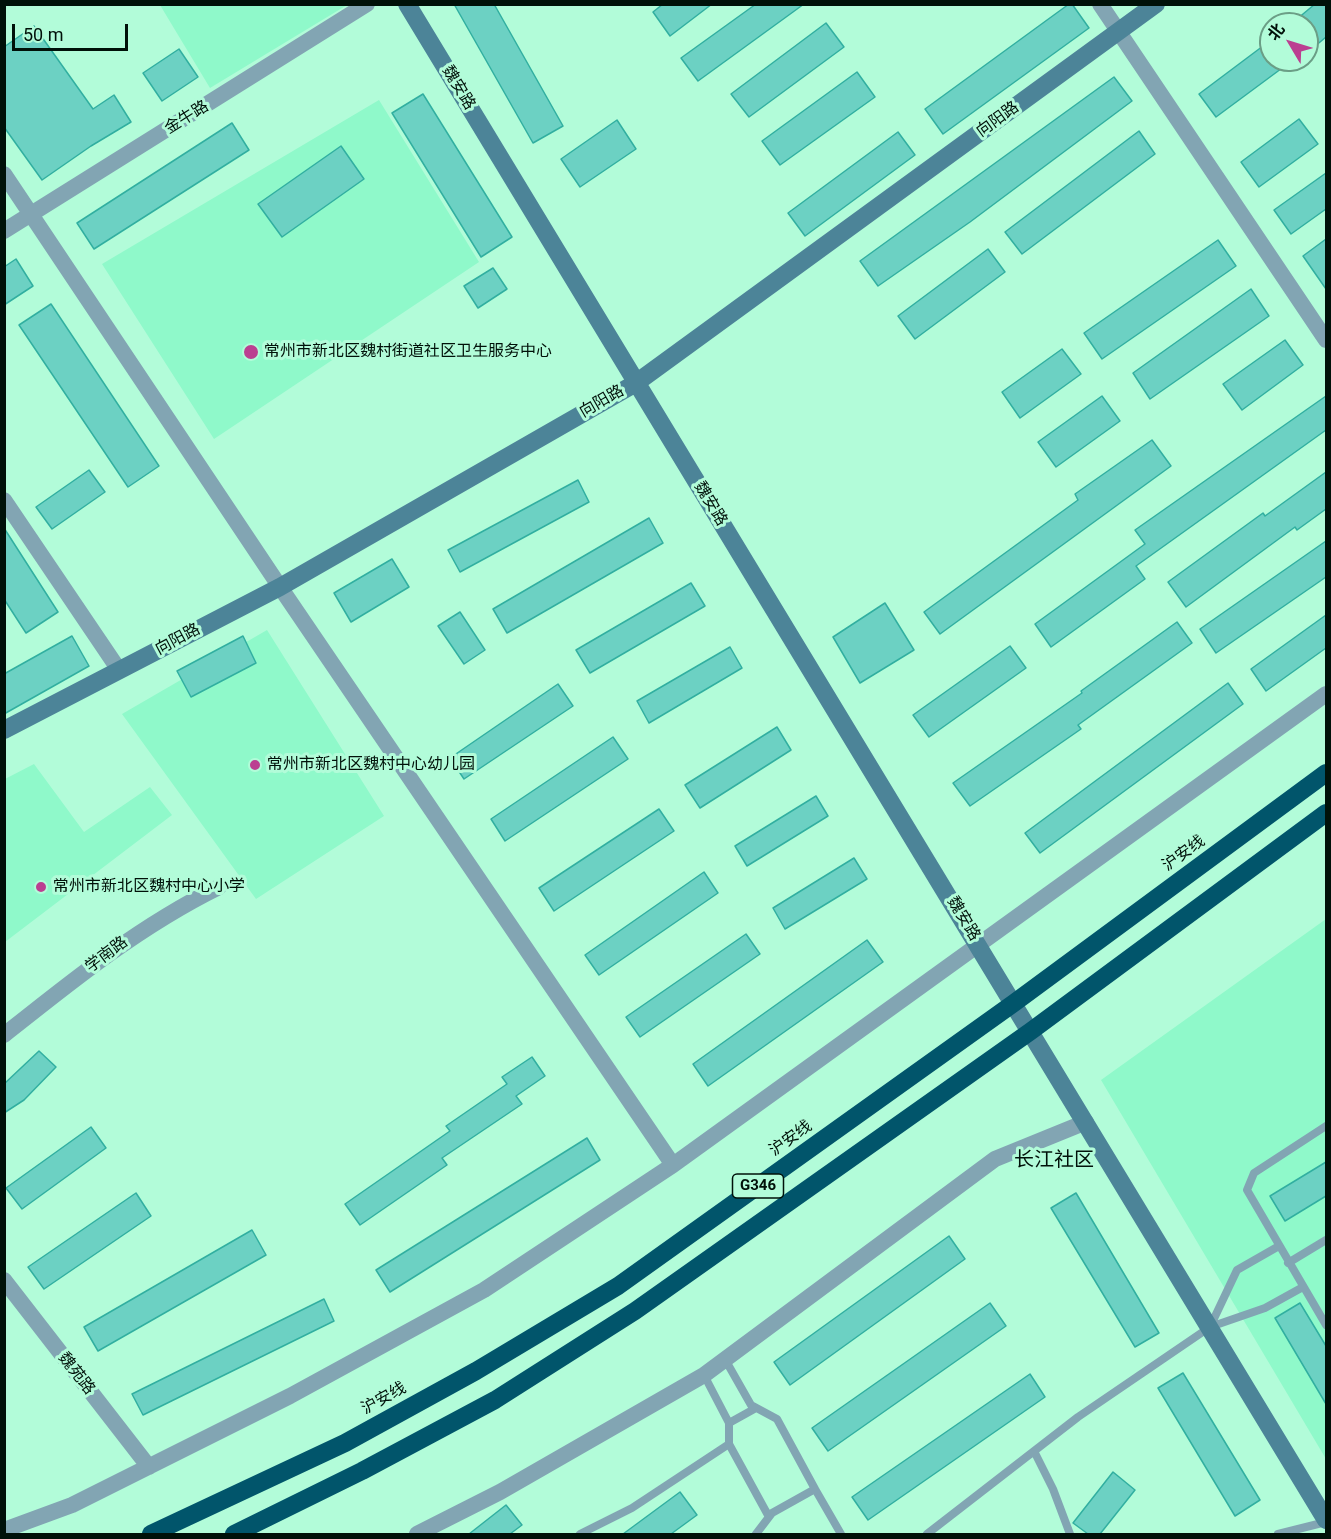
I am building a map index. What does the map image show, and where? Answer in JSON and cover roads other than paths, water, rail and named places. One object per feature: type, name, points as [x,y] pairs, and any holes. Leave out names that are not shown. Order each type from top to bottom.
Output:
[{"type":"highway","name":"沪安线","points":[[151,1534],[345,1443],[476,1371],[618,1286],[1014,1003],[1326,774]]},
{"type":"highway","name":"G346","points":[[234,1534],[362,1471],[495,1400],[625,1318],[1031,1031],[1326,813]]},
{"type":"main road","name":"魏安路","points":[[407,4],[1326,1521]]},
{"type":"main road","name":"向阳路","points":[[4,730],[280,587],[636,383],[1156,4]]},
{"type":"street","name":"金牛路","points":[[4,231],[368,4]]},
{"type":"street","points":[[1100,4],[1326,340]]},
{"type":"street","points":[[4,174],[280,587],[673,1165]]},
{"type":"street","points":[[4,500],[119,670]]},
{"type":"street","points":[[4,1530],[72,1505],[149,1467],[290,1396],[484,1290],[673,1165],[1326,694]]},
{"type":"street","name":"学南路","points":[[4,1035],[138,932],[219,887]]},
{"type":"street","points":[[417,1534],[500,1492],[704,1375],[995,1159],[1086,1122]]},
{"type":"street","name":"魏苑路","points":[[4,1280],[149,1467]]},
{"type":"lane","points":[[1326,1126],[1254,1173],[1247,1190],[1326,1325]]},
{"type":"lane","points":[[1288,1263],[1326,1240]]},
{"type":"lane","points":[[1210,1327],[1237,1270],[1279,1246]]},
{"type":"lane","points":[[927,1534],[1078,1417],[1210,1327],[1265,1308],[1303,1287]]},
{"type":"lane","points":[[726,1360],[751,1405],[777,1419],[841,1534]]},
{"type":"lane","points":[[704,1375],[729,1424],[729,1444],[769,1517]]},
{"type":"lane","points":[[729,1424],[756,1408]]},
{"type":"lane","points":[[580,1534],[632,1508],[729,1444]]},
{"type":"lane","points":[[1034,1451],[1053,1489],[1071,1534]]},
{"type":"lane","points":[[756,1534],[772,1513],[815,1489]]},
{"type":"lane","points":[[1278,1534],[1326,1521]]},
{"type":"place","name":"常州市新北区魏村街道社区卫生服务中心","points":[[251,352]]},
{"type":"place","name":"常州市新北区魏村中心幼儿园","points":[[255,765]]},
{"type":"place","name":"常州市新北区魏村中心小学","points":[[41,887]]},
{"type":"district","name":"长江社区","points":[[1054,1161]]}]
